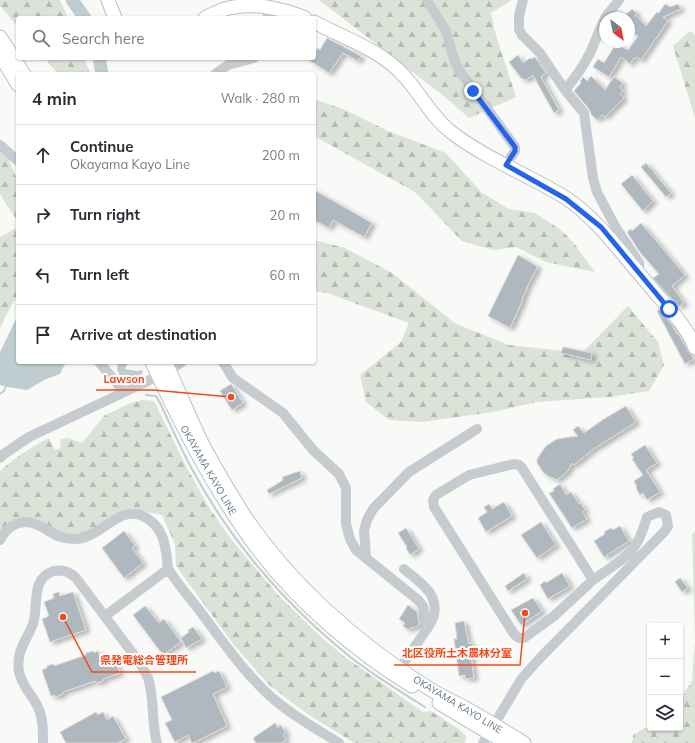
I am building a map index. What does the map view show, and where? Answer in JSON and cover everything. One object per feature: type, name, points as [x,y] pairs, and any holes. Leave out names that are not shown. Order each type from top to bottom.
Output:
[{"type":"main road","points":[[108,0],[115,16]]},
{"type":"main road","points":[[209,16],[216,12],[234,7],[250,6],[284,10],[300,16]]},
{"type":"main road","points":[[316,23],[377,54],[396,68],[409,81],[435,115],[450,131],[467,143],[566,199],[601,227],[640,276],[678,320],[695,348]]},
{"type":"main road","points":[[0,37],[23,72]]},
{"type":"main road","points":[[0,55],[16,82]]},
{"type":"main road","name":"OKAYAMA KAYO LINE","points":[[155,364],[164,370],[222,479],[243,513],[267,546],[322,606],[360,638],[488,733],[524,743]]},
{"type":"main road","name":"OKAYAMA KAYO LINE","points":[[164,370],[197,454],[237,520],[261,553],[286,582],[313,610],[351,643],[394,676],[506,743]]},
{"type":"street","points":[[426,0],[446,31],[454,60],[459,70],[515,147],[515,151],[506,165]]},
{"type":"street","points":[[523,0],[519,16],[519,29],[522,35],[540,53],[565,90],[584,113],[593,178],[597,192],[615,226],[638,263],[640,276]]},
{"type":"street","points":[[610,12],[619,0]]},
{"type":"street","points":[[565,90],[576,78],[599,29]]},
{"type":"street","points":[[218,72],[228,65],[247,60]]},
{"type":"street","points":[[0,145],[16,159]]},
{"type":"street","points":[[101,364],[124,392]]},
{"type":"street","points":[[0,458],[29,438],[178,364]]},
{"type":"street","points":[[224,364],[232,378],[283,413],[313,450],[339,474],[346,488],[346,524],[350,539],[356,550],[424,606],[427,629]]},
{"type":"street","points":[[366,557],[364,531],[367,520],[373,509],[409,472],[477,429]]},
{"type":"street","points":[[488,733],[522,678],[664,532],[668,526],[666,515],[659,512],[647,517],[640,537],[629,554],[593,580],[554,616],[524,638],[519,638],[514,634],[434,507],[433,500],[436,495],[469,475],[514,464],[519,465],[593,580]]},
{"type":"street","points":[[0,540],[6,530],[17,523],[31,522],[54,535],[63,538],[80,539],[89,536],[118,517],[126,515],[148,518],[161,532],[165,545],[168,569],[229,651],[269,695],[288,711],[339,743]]},
{"type":"street","points":[[105,616],[168,569]]},
{"type":"street","points":[[400,668],[427,629],[434,616],[435,606],[432,594],[404,569]]},
{"type":"street","points":[[43,743],[41,715],[22,684],[19,666],[23,642],[33,623],[37,592],[40,582],[46,575],[57,570],[67,572],[76,578],[144,669],[150,686],[154,732],[157,743]]},
{"type":"green space","points":[[0,0],[60,0],[67,16],[16,16],[16,25],[0,6]]},
{"type":"green space","points":[[319,0],[512,0],[491,13],[495,32],[516,97],[469,118],[445,97]]},
{"type":"green space","points":[[690,31],[695,35],[695,118],[673,46]]},
{"type":"green space","points":[[47,60],[85,60],[90,72],[56,72]]},
{"type":"green space","points":[[316,100],[343,109],[388,131],[446,153],[481,192],[509,209],[535,213],[561,230],[573,242],[595,272],[546,262],[516,247],[493,250],[462,241],[415,192],[316,137]]},
{"type":"green space","points":[[0,138],[16,177],[16,219],[0,194]]},
{"type":"green space","points":[[16,228],[16,298],[0,329],[0,237]]},
{"type":"green space","points":[[316,241],[345,248],[392,273],[456,324],[509,345],[582,353],[628,306],[658,342],[664,365],[649,391],[609,397],[537,402],[493,412],[422,422],[389,420],[366,402],[360,375],[401,342],[409,323],[327,293],[316,291]]},
{"type":"green space","points":[[143,400],[154,401],[187,468],[210,509],[231,539],[279,596],[321,637],[345,657],[423,712],[431,711],[459,729],[466,736],[465,743],[354,743],[306,713],[269,685],[234,645],[176,566],[175,544],[162,515],[142,511],[86,533],[72,535],[57,532],[39,520],[0,532],[1,470],[24,452],[49,438],[55,450],[61,448],[60,439],[68,438],[82,443],[105,415],[131,403]]},
{"type":"green space","points":[[695,531],[695,640],[692,534]]},
{"type":"green space","points":[[695,640],[695,743],[632,743],[633,735],[647,727],[647,731],[683,731],[683,694],[692,681]]},
{"type":"shaded area","points":[[16,319],[16,364],[65,364],[60,374],[46,379],[27,390],[8,387],[0,385],[0,352]]},
{"type":"shaded area","points":[[118,364],[127,364],[125,369],[137,371],[143,370],[142,374],[133,381],[127,382],[120,377],[117,369]]},
{"type":"building","points":[[665,4],[670,7],[678,4],[681,9],[663,17],[668,21],[641,60],[637,57],[635,59],[634,58],[630,64],[621,57],[609,77],[593,67],[598,59],[604,63],[613,48],[624,48],[628,50],[629,48],[635,48],[635,40],[638,36],[635,34],[635,15],[646,26],[657,12],[659,13]]},
{"type":"building","points":[[632,9],[637,13],[635,15],[635,12],[629,12]]},
{"type":"building","points":[[327,38],[361,56],[358,61],[343,53],[329,73],[309,60],[316,60],[316,51],[318,48],[320,50]]},
{"type":"building","points":[[518,55],[523,63],[530,58],[532,59],[535,57],[546,73],[541,77],[559,110],[554,113],[533,75],[526,80],[521,78],[509,62]]},
{"type":"building","points":[[591,76],[605,90],[614,77],[623,83],[620,87],[623,91],[620,94],[624,98],[605,117],[602,115],[597,120],[574,91],[581,83],[580,82],[583,77],[587,81]]},
{"type":"building","points":[[646,163],[671,193],[666,197],[641,167]]},
{"type":"building","points":[[632,175],[653,201],[643,211],[621,184]]},
{"type":"building","points":[[316,191],[372,223],[364,237],[333,220],[329,228],[316,221]]},
{"type":"building","points":[[641,223],[685,275],[672,286],[684,303],[679,307],[653,278],[659,274],[639,251],[627,232],[631,229],[632,231]]},
{"type":"building","points":[[518,255],[537,266],[537,268],[526,289],[510,328],[488,316]]},
{"type":"building","points":[[659,309],[672,325],[677,334],[678,333],[694,359],[685,364],[657,311]]},
{"type":"building","points":[[563,347],[592,353],[591,360],[561,353]]},
{"type":"building","points":[[231,384],[243,403],[232,410],[220,391]]},
{"type":"building","points":[[626,406],[636,422],[592,450],[574,465],[572,463],[567,472],[557,480],[543,472],[537,463],[537,459],[546,446],[557,439],[578,436],[573,430],[578,426],[584,433]]},
{"type":"building","points":[[645,445],[657,463],[646,470],[660,492],[647,500],[643,493],[640,495],[636,488],[637,487],[634,481],[643,475],[632,459],[634,458],[631,454]]},
{"type":"building","points":[[300,471],[302,478],[269,494],[267,490],[282,481],[282,477]]},
{"type":"building","points":[[560,484],[566,495],[571,492],[585,510],[582,512],[587,519],[572,528],[549,493],[554,491],[553,489]]},
{"type":"building","points":[[504,502],[512,516],[486,532],[478,518],[487,512],[484,507],[489,504],[492,509]]},
{"type":"building","points":[[541,522],[556,545],[537,558],[521,535]]},
{"type":"building","points":[[620,526],[629,541],[604,557],[594,541],[605,534],[604,532],[611,528],[613,530]]},
{"type":"building","points":[[406,528],[419,549],[410,555],[398,533]]},
{"type":"building","points":[[124,531],[135,546],[132,548],[143,563],[124,578],[102,548]]},
{"type":"building","points":[[524,573],[527,579],[508,591],[505,586]]},
{"type":"building","points":[[562,573],[570,586],[548,599],[540,585]]},
{"type":"building","points":[[680,578],[688,588],[682,592],[675,582]]},
{"type":"building","points":[[59,592],[60,596],[73,592],[86,630],[50,642],[42,619],[49,616],[44,602],[54,598],[53,594]]},
{"type":"building","points":[[533,598],[542,611],[521,625],[511,610]]},
{"type":"building","points":[[408,605],[417,612],[419,623],[417,627],[411,627],[409,630],[403,626],[405,623],[399,619]]},
{"type":"building","points":[[145,606],[159,623],[164,619],[181,642],[163,655],[133,615]]},
{"type":"building","points":[[464,621],[469,644],[472,643],[473,649],[470,649],[474,678],[465,679],[465,675],[459,676],[454,639],[457,639],[455,623]]},
{"type":"building","points":[[193,627],[202,639],[186,648],[181,638]]},
{"type":"building","points":[[93,651],[94,653],[98,651],[101,661],[104,660],[106,667],[116,663],[120,673],[103,679],[103,681],[96,683],[95,681],[63,692],[63,694],[55,697],[55,695],[51,696],[42,670],[47,668],[47,666],[53,664],[54,666],[86,655],[86,653]]},
{"type":"building","points":[[213,671],[214,673],[219,671],[227,687],[213,694],[227,726],[193,743],[188,735],[175,742],[165,723],[172,720],[161,697]]},
{"type":"building","points":[[96,712],[98,715],[103,712],[107,720],[113,716],[126,739],[118,743],[66,743],[60,732]]},
{"type":"building","points":[[275,723],[278,728],[281,725],[286,733],[283,735],[286,740],[282,743],[256,743],[253,738]]},
{"type":"waterway","points":[[72,0],[84,16]]},
{"type":"waterway","points":[[99,60],[102,72]]},
{"type":"waterway","points":[[0,394],[4,391],[6,386]]},
{"type":"waterway","points":[[146,395],[156,396],[180,446],[208,498],[243,548],[282,594],[304,616],[349,656],[396,689],[425,707]]},
{"type":"place","name":"Lawson","points":[[231,397]]},
{"type":"place","name":"北区役所土木農林分室","points":[[525,613]]},
{"type":"place","name":"県発電総合管理所","points":[[63,617]]},
{"type":"route","points":[[473,91],[515,147],[515,151],[506,165],[566,199],[601,227],[640,276],[669,309]]}]
